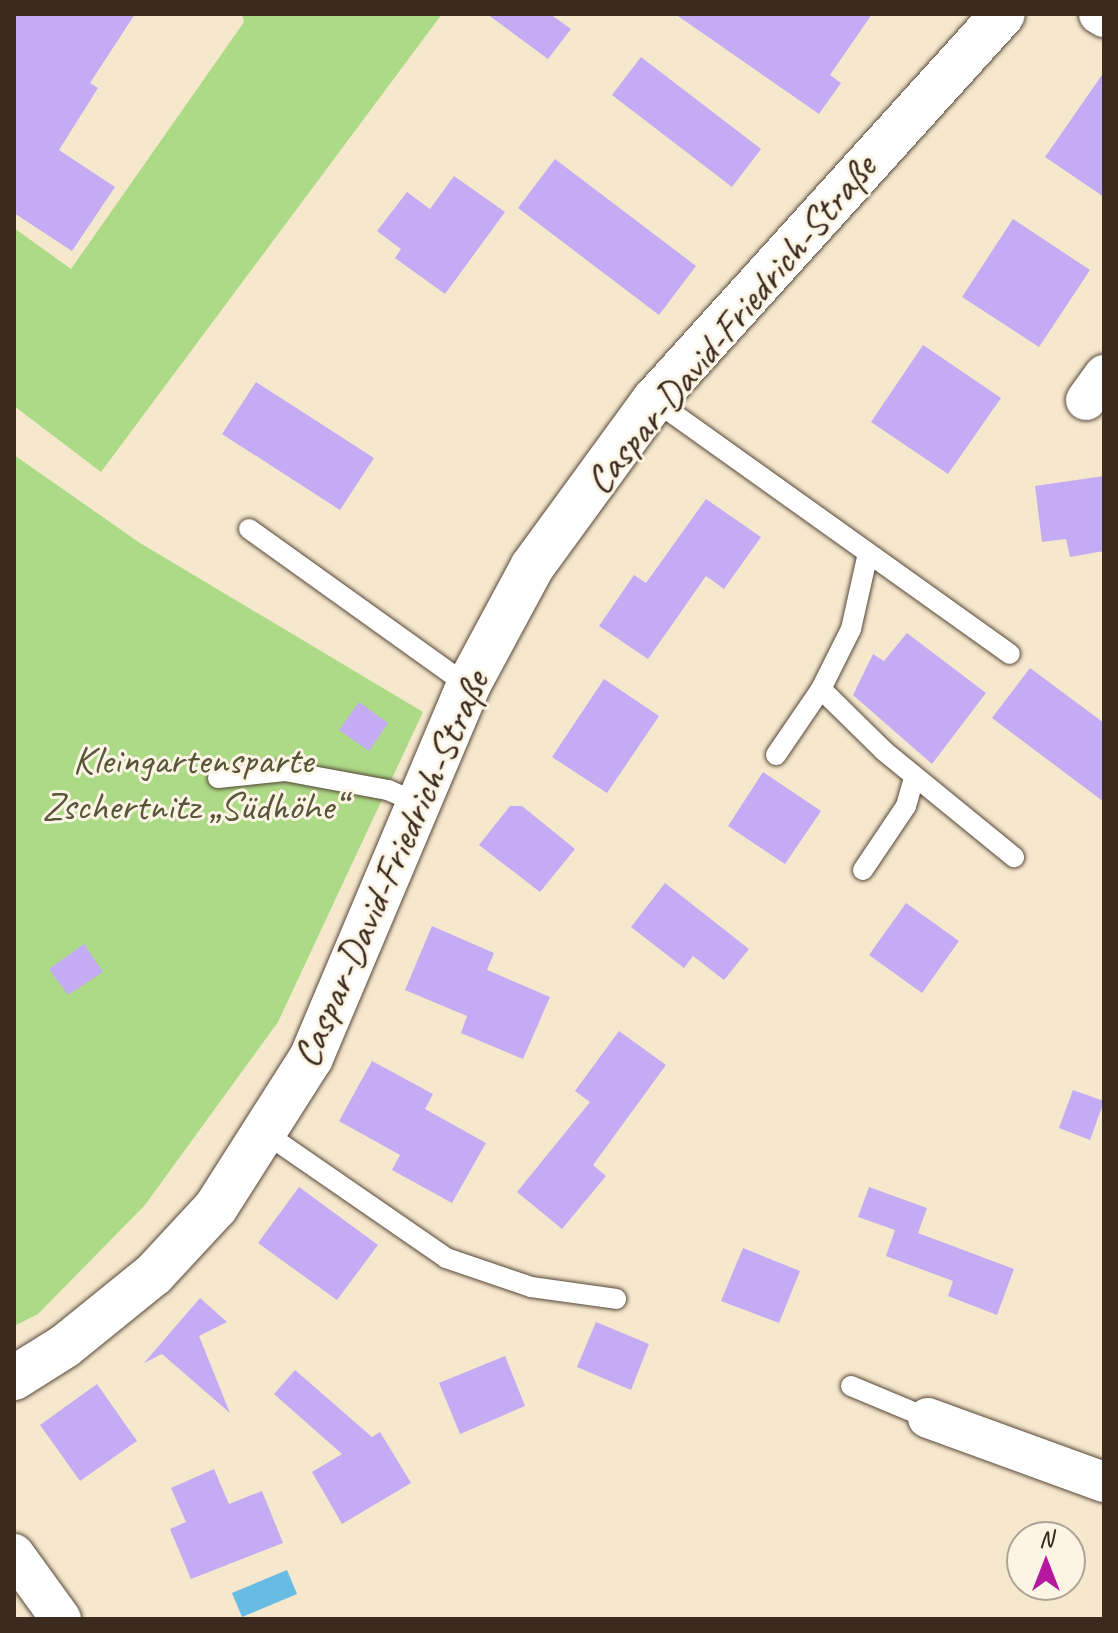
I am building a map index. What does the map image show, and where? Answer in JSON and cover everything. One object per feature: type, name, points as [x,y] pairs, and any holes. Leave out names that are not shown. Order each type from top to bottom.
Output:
[{"type":"street","name":"Caspar-David-Friedrich-Straße","points":[[14,1378],[65,1346],[154,1274],[216,1207],[311,1058],[468,686],[532,567],[654,400],[1003,14]]},
{"type":"street","points":[[1099,14],[1104,17]]},
{"type":"street","points":[[928,1418],[1104,1482]]},
{"type":"street","points":[[14,1554],[61,1619]]},
{"type":"lane","points":[[654,400],[1010,654]]},
{"type":"lane","points":[[249,529],[468,686]]},
{"type":"lane","points":[[776,755],[821,689],[851,629],[868,553]]},
{"type":"lane","points":[[821,689],[914,778],[1014,857]]},
{"type":"lane","points":[[218,778],[285,771],[388,790],[420,804]]},
{"type":"lane","points":[[863,870],[906,806],[914,778]]},
{"type":"lane","points":[[265,1133],[446,1258],[531,1287],[616,1299]]},
{"type":"lane","points":[[851,1386],[928,1418]]},
{"type":"green space","points":[[242,14],[442,14],[101,472],[14,406],[14,228],[71,269],[244,22]]},
{"type":"green space","name":"Kleingartensparte Zschertnitz „Südhöhe“","points":[[14,455],[140,543],[423,712],[278,1022],[145,1205],[38,1314],[14,1326]]},
{"type":"water","points":[[287,1570],[297,1594],[242,1617],[232,1593]]},
{"type":"building","points":[[14,14],[135,14],[90,83],[98,88],[59,150],[115,187],[72,251],[14,213]]},
{"type":"building","points":[[487,14],[550,14],[571,29],[548,59]]},
{"type":"building","points":[[675,14],[872,14],[830,75],[841,83],[819,114]]},
{"type":"building","points":[[641,57],[761,149],[732,187],[612,95]]},
{"type":"building","points":[[1104,72],[1104,197],[1045,157]]},
{"type":"building","points":[[555,159],[696,266],[659,315],[518,208]]},
{"type":"building","points":[[454,176],[505,212],[445,294],[395,258],[401,249],[377,231],[407,192],[430,209]]},
{"type":"building","points":[[1013,219],[1090,270],[1039,347],[962,297]]},
{"type":"building","points":[[923,345],[1001,398],[948,474],[871,422]]},
{"type":"building","points":[[256,382],[374,458],[340,510],[222,434]]},
{"type":"building","points":[[1104,476],[1104,551],[1070,557],[1066,539],[1042,542],[1035,486]]},
{"type":"building","points":[[706,499],[761,537],[724,589],[706,576],[648,659],[599,626],[634,575],[646,583]]},
{"type":"building","points":[[907,633],[986,693],[932,764],[853,695],[873,654],[884,661]]},
{"type":"building","points":[[1030,668],[1104,723],[1104,802],[992,718]]},
{"type":"building","points":[[604,679],[659,716],[607,793],[552,757]]},
{"type":"building","points":[[359,702],[388,723],[369,751],[339,730]]},
{"type":"building","points":[[763,772],[821,811],[785,864],[728,826]]},
{"type":"building","points":[[510,806],[522,806],[575,849],[540,892],[479,845]]},
{"type":"building","points":[[665,883],[749,949],[724,980],[693,956],[684,968],[631,927]]},
{"type":"building","points":[[906,903],[959,941],[922,993],[869,955]]},
{"type":"building","points":[[432,926],[494,953],[487,970],[550,997],[523,1059],[461,1033],[467,1016],[405,990]]},
{"type":"building","points":[[84,944],[103,972],[68,995],[49,969]]},
{"type":"building","points":[[619,1031],[666,1065],[593,1165],[606,1176],[562,1229],[517,1192],[590,1102],[575,1091]]},
{"type":"building","points":[[372,1061],[433,1094],[425,1109],[486,1143],[452,1203],[392,1170],[400,1155],[339,1121]]},
{"type":"building","points":[[1073,1090],[1104,1101],[1090,1140],[1059,1128]]},
{"type":"building","points":[[299,1187],[378,1245],[337,1300],[258,1243]]},
{"type":"building","points":[[869,1187],[927,1208],[918,1233],[1014,1269],[997,1315],[948,1296],[953,1281],[886,1256],[895,1230],[858,1217]]},
{"type":"building","points":[[743,1248],[800,1271],[779,1323],[721,1301]]},
{"type":"building","points":[[200,1298],[227,1322],[199,1336],[230,1413],[162,1354],[144,1363]]},
{"type":"building","points":[[596,1322],[649,1344],[631,1390],[577,1367]]},
{"type":"building","points":[[505,1356],[525,1406],[460,1434],[439,1383]]},
{"type":"building","points":[[295,1370],[372,1437],[380,1432],[411,1483],[342,1524],[312,1472],[342,1454],[274,1394]]},
{"type":"building","points":[[97,1384],[137,1441],[80,1481],[40,1425]]},
{"type":"building","points":[[214,1469],[229,1504],[262,1491],[283,1543],[191,1579],[170,1529],[186,1522],[171,1488]]}]
